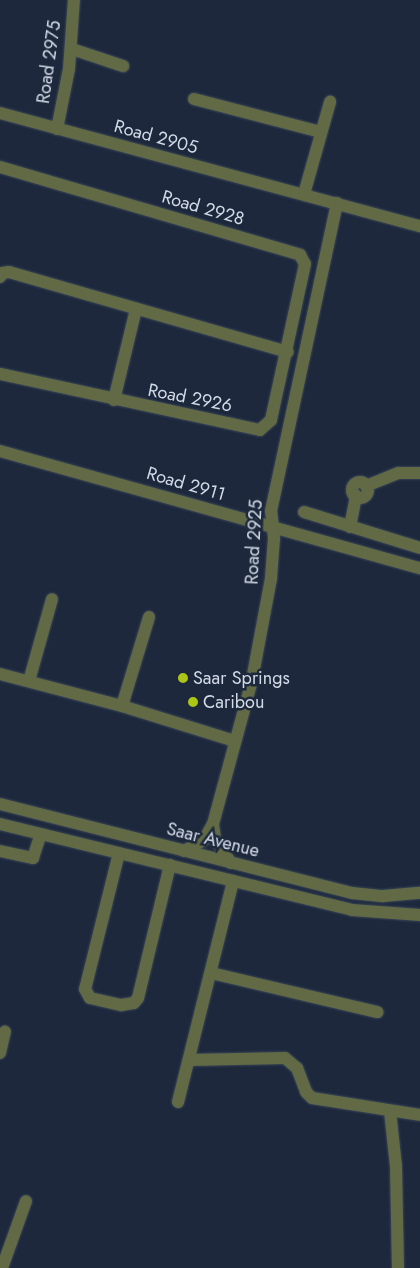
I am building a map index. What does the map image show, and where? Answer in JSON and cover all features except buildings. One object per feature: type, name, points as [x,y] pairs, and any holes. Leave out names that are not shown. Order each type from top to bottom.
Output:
[{"type":"street","name":"Road 2975","points":[[57,129],[72,49],[74,0]]},
{"type":"street","points":[[72,49],[123,66]]},
{"type":"street","points":[[194,99],[321,132]]},
{"type":"street","points":[[304,194],[330,102]]},
{"type":"street","name":"Road 2905","points":[[0,113],[420,226]]},
{"type":"street","name":"Road 2928","points":[[0,167],[300,255],[305,264],[288,352],[271,420],[260,430]]},
{"type":"street","name":"Road 2925","points":[[184,851],[204,840],[214,824],[266,616],[274,544],[271,511],[337,203]]},
{"type":"street","points":[[4,274],[288,352]]},
{"type":"street","points":[[114,400],[136,309]]},
{"type":"street","name":"Road 2926","points":[[0,374],[260,430]]},
{"type":"street","points":[[279,384],[297,389]]},
{"type":"street","name":"Road 2911","points":[[0,451],[420,568]]},
{"type":"street","points":[[350,527],[356,496],[366,494],[366,486],[399,473],[420,473]]},
{"type":"street","points":[[304,512],[420,548]]},
{"type":"street","points":[[29,681],[52,599]]},
{"type":"street","points":[[122,706],[149,617]]},
{"type":"street","points":[[0,674],[122,706],[234,741]]},
{"type":"street","name":"Saar Avenue","points":[[0,804],[231,863],[366,895],[420,893]]},
{"type":"street","name":"Saar Avenue","points":[[0,824],[352,910],[420,915]]},
{"type":"street","points":[[214,824],[216,839],[231,863]]},
{"type":"street","points":[[0,850],[33,858],[41,834]]},
{"type":"street","points":[[120,853],[86,989],[90,998],[122,1005],[134,1003],[138,998],[170,865]]},
{"type":"street","points":[[178,1102],[233,881]]},
{"type":"street","points":[[211,973],[376,1012]]},
{"type":"street","points":[[0,1053],[5,1032]]},
{"type":"street","points":[[189,1060],[285,1058],[298,1068],[306,1092],[312,1098],[420,1115]]},
{"type":"street","points":[[390,1111],[396,1166],[398,1268]]},
{"type":"street","points":[[2,1268],[26,1201]]},
{"type":"place","name":"Saar Springs","points":[[183,678]]},
{"type":"place","name":"Caribou","points":[[193,702]]}]
